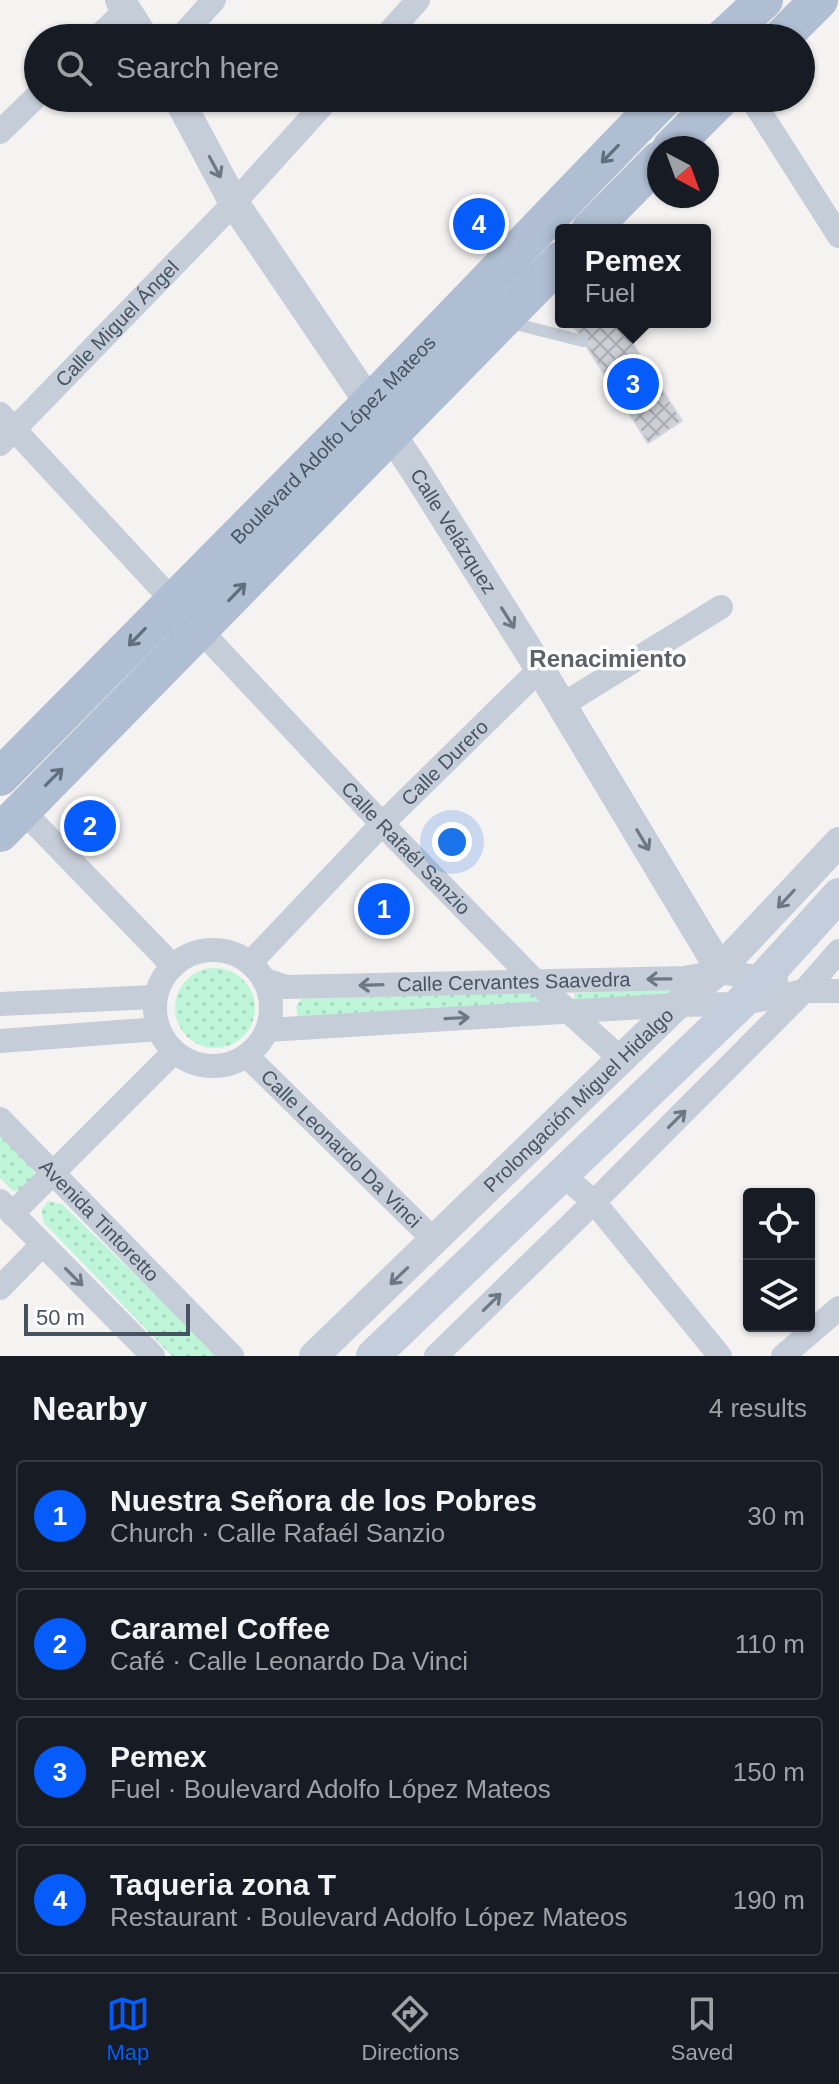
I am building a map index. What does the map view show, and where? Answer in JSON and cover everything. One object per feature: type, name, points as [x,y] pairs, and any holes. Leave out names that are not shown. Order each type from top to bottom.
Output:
[{"type":"main road","points":[[738,24],[764,0]]},
{"type":"main road","points":[[795,24],[819,0]]},
{"type":"main road","name":"Boulevard Adolfo López Mateos","points":[[0,777],[370,403],[651,112]]},
{"type":"main road","points":[[683,136],[707,112]]},
{"type":"main road","points":[[601,224],[647,173]]},
{"type":"main road","name":"Boulevard Adolfo López Mateos","points":[[11,822],[555,266]]},
{"type":"main road","name":"Prolongación Miguel Hidalgo","points":[[373,1356],[740,1004],[839,895]]},
{"type":"street","points":[[193,24],[214,0]]},
{"type":"street","points":[[397,24],[418,0]]},
{"type":"street","points":[[108,24],[123,5],[135,24]]},
{"type":"street","points":[[0,132],[24,109]]},
{"type":"street","name":"Calle Velázquez","points":[[185,112],[234,203],[370,403],[540,669],[714,959],[717,972]]},
{"type":"street","name":"Calle Miguel Ángel","points":[[5,429],[234,203],[316,112]]},
{"type":"street","points":[[760,112],[839,236]]},
{"type":"street","points":[[5,429],[173,601]]},
{"type":"street","points":[[562,705],[721,607]]},
{"type":"street","name":"Calle Rafaél Sanzio","points":[[200,630],[534,980],[621,1059]]},
{"type":"street","name":"Calle Durero","points":[[258,971],[382,824],[540,669]]},
{"type":"street","points":[[11,822],[173,966]]},
{"type":"street","name":"Prolongación Miguel Hidalgo","points":[[314,1356],[677,1005],[717,972],[839,842]]},
{"type":"street","points":[[212,949],[233,952],[258,971],[272,1010],[268,1030],[247,1056],[223,1066],[203,1066],[174,1052],[158,1029],[155,1017],[155,997],[160,982],[173,966],[191,953],[212,949]]},
{"type":"street","points":[[436,1356],[804,991],[839,951]]},
{"type":"street","name":"Calle Cervantes Saavedra","points":[[258,971],[286,987],[684,978],[717,972],[764,976],[782,980],[804,991]]},
{"type":"street","points":[[804,991],[839,991]]},
{"type":"street","name":"Calle Cervantes Saavedra","points":[[268,1030],[677,1005],[740,1004],[804,991]]},
{"type":"street","points":[[0,1004],[155,997]]},
{"type":"street","points":[[0,1041],[158,1029]]},
{"type":"street","points":[[153,1356],[6,1208],[51,1172],[174,1052]]},
{"type":"street","name":"Calle Leonardo Da Vinci","points":[[247,1056],[435,1241]]},
{"type":"street","name":"Avenida Tintoretto","points":[[0,1119],[232,1356]]},
{"type":"street","points":[[563,1175],[594,1202],[720,1356]]},
{"type":"street","points":[[0,1288],[42,1245]]},
{"type":"street","points":[[783,1356],[839,1308]]},
{"type":"lane","points":[[501,320],[583,341]]},
{"type":"green space","points":[[215,968],[230,971],[243,980],[252,993],[255,1008],[252,1023],[243,1036],[230,1045],[215,1048],[200,1045],[187,1036],[178,1023],[175,1008],[178,993],[187,980],[200,971]]},
{"type":"green space","points":[[670,989],[674,999],[573,1004],[575,993]]},
{"type":"green space","points":[[534,992],[544,1006],[298,1018],[296,1007],[301,999]]},
{"type":"green space","points":[[0,1133],[30,1165],[38,1181],[28,1191],[13,1191],[0,1178]]},
{"type":"green space","points":[[48,1201],[62,1204],[219,1356],[172,1356],[44,1223],[41,1211]]},
{"type":"building","points":[[575,328],[623,328],[682,421],[648,443]]},
{"type":"place","name":"Taqueria zona T","points":[[479,224]]},
{"type":"place","name":"Pemex","points":[[633,384]]},
{"type":"place","name":"Caramel Coffee","points":[[90,826]]},
{"type":"place","name":"Nuestra Señora de los Pobres","points":[[384,909]]},
{"type":"district","name":"Renacimiento","points":[[608,658]]}]
